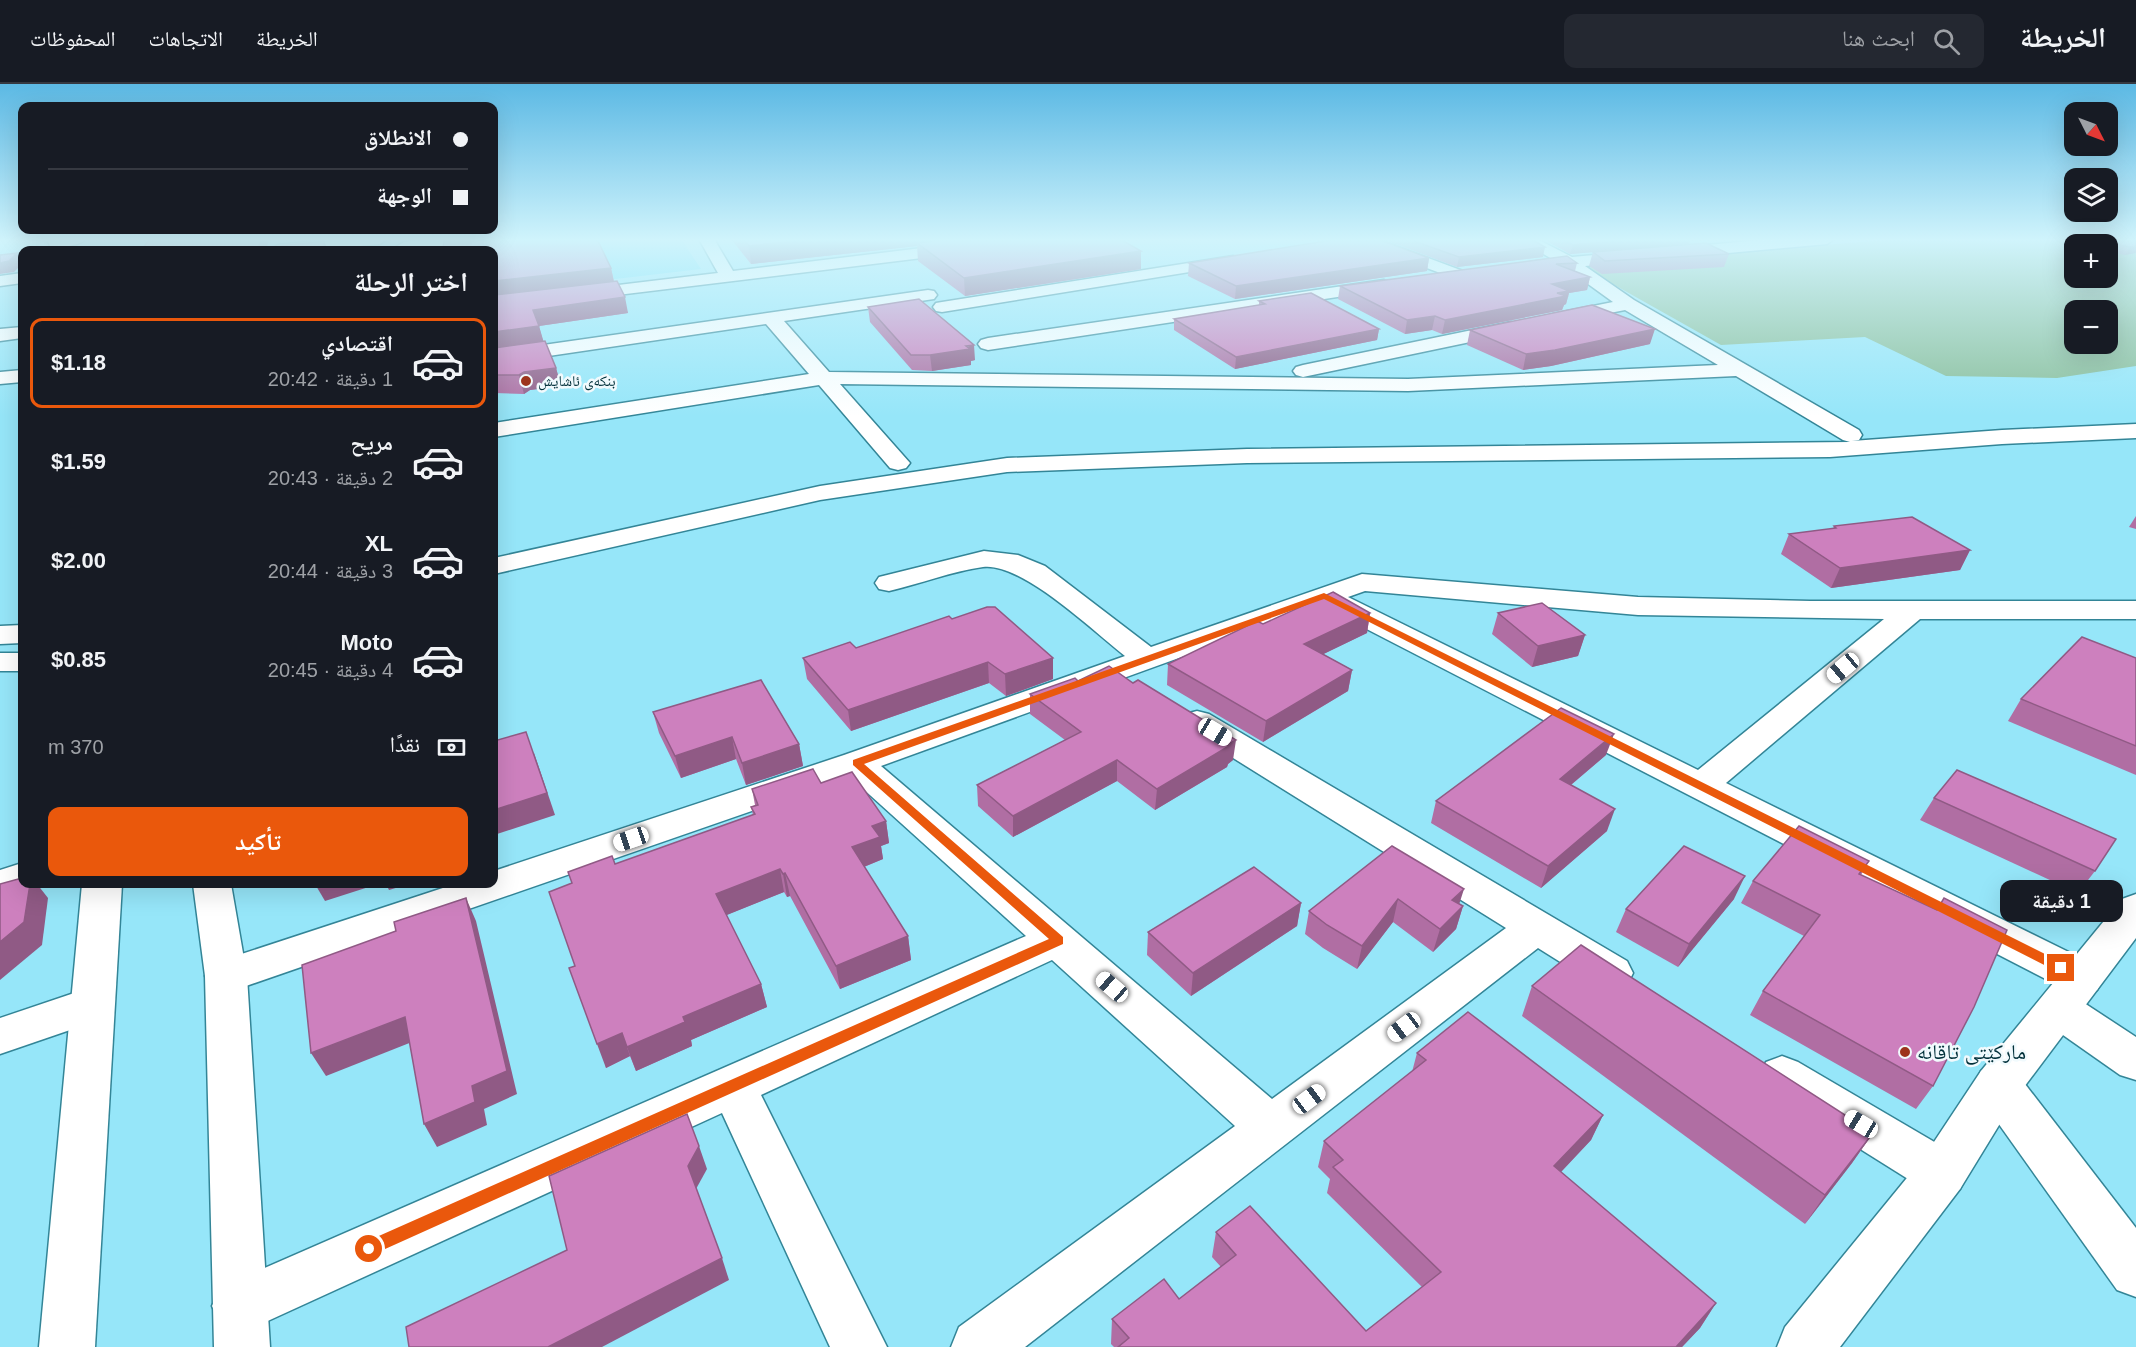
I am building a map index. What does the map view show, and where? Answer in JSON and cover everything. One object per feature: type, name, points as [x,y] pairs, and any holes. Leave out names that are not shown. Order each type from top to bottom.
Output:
[{"type":"street","points":[[498,305],[553,298]]},
{"type":"street","points":[[596,298],[611,341]]},
{"type":"street","points":[[931,298],[1032,381]]},
{"type":"street","points":[[498,357],[771,318],[959,298]]},
{"type":"street","points":[[1207,298],[1226,309]]},
{"type":"street","points":[[988,344],[1301,298]]},
{"type":"street","points":[[1318,298],[1343,312]]},
{"type":"street","points":[[1619,298],[1851,435]]},
{"type":"street","points":[[1240,384],[1628,304]]},
{"type":"street","points":[[771,318],[898,463]]},
{"type":"street","points":[[0,335],[18,333]]},
{"type":"street","points":[[1392,338],[1411,348]]},
{"type":"street","points":[[498,429],[823,378],[1408,385],[1740,370]]},
{"type":"street","points":[[0,378],[18,376]]},
{"type":"street","points":[[498,565],[719,506],[898,463],[978,453],[1053,448],[1410,438],[1803,438],[1975,432],[2060,435],[2136,431]]},
{"type":"street","points":[[498,547],[719,506],[971,469],[1041,463],[1247,456],[1575,451],[1809,451],[1975,432]]},
{"type":"street","points":[[889,583],[984,559],[1008,561],[1035,572],[1146,681],[1638,989]]},
{"type":"street","points":[[498,884],[856,763],[1146,681],[1324,596],[1362,582],[1638,606],[1810,610],[2136,610]]},
{"type":"street","points":[[1324,596],[1701,786],[2071,993],[2136,1061]]},
{"type":"street","points":[[1701,786],[1914,609]]},
{"type":"street","points":[[0,635],[18,634]]},
{"type":"street","points":[[0,662],[18,662]]},
{"type":"street","points":[[856,763],[1271,1128]]},
{"type":"street","points":[[0,884],[18,878]]},
{"type":"street","points":[[67,1347],[102,888]]},
{"type":"street","points":[[213,888],[226,976],[241,1327],[732,1086],[1058,940]]},
{"type":"street","points":[[226,976],[486,888]]},
{"type":"street","points":[[1805,1347],[1942,1173],[1998,1086],[2136,909]]},
{"type":"street","points":[[979,1347],[1537,927]]},
{"type":"street","points":[[0,1036],[92,1005]]},
{"type":"street","points":[[1749,1056],[1942,1173]]},
{"type":"street","points":[[732,1086],[859,1347]]},
{"type":"street","points":[[1998,1086],[2136,1271]]},
{"type":"green space","points":[[1637,298],[2136,298],[2136,366],[2057,378],[1946,376],[1865,337],[1721,345]]},
{"type":"building","points":[[498,298],[618,298],[533,310],[539,326],[498,331]]},
{"type":"building","points":[[1279,298],[1320,298],[1379,329],[1236,357],[1174,319],[1265,304],[1259,301]]},
{"type":"building","points":[[1364,298],[1556,298],[1445,320],[1435,316],[1407,320]]},
{"type":"building","points":[[919,299],[974,345],[966,346],[970,349],[930,355],[911,355],[868,307]]},
{"type":"building","points":[[1592,305],[1655,329],[1526,354],[1470,330]]},
{"type":"building","points":[[545,341],[556,368],[524,372],[519,375],[498,375],[498,347]]},
{"type":"building","points":[[1912,517],[1970,550],[1840,568],[1789,534],[1836,528],[1834,526]]},
{"type":"building","points":[[1333,592],[1370,613],[1304,644],[1352,670],[1266,721],[1168,664],[1257,621],[1263,624]]},
{"type":"building","points":[[1542,603],[1585,635],[1538,646],[1498,613]]},
{"type":"building","points":[[987,607],[995,607],[1053,658],[1005,674],[988,662],[848,710],[803,658],[850,642],[856,648],[949,616],[952,619]]},
{"type":"building","points":[[2082,637],[2136,658],[2136,746],[2021,699]]},
{"type":"building","points":[[1109,666],[1133,683],[1138,680],[1236,740],[1157,789],[1117,760],[1013,816],[977,785],[1081,732],[1030,694],[1075,678],[1078,681]]},
{"type":"building","points":[[761,680],[799,744],[742,763],[732,737],[675,756],[653,712]]},
{"type":"building","points":[[1561,708],[1614,734],[1560,779],[1615,809],[1548,866],[1436,801]]},
{"type":"building","points":[[526,732],[547,793],[498,809],[498,740]]},
{"type":"building","points":[[813,769],[821,783],[852,772],[886,821],[872,826],[880,837],[852,847],[908,936],[836,966],[785,873],[783,874],[780,869],[716,894],[761,984],[683,1017],[685,1022],[627,1047],[622,1033],[597,1044],[569,968],[575,966],[549,892],[572,883],[568,872],[612,856],[615,864],[755,814],[751,807],[758,805],[752,789]]},
{"type":"building","points":[[1957,770],[2116,839],[2095,871],[1934,798]]},
{"type":"building","points":[[1799,826],[1869,861],[1859,874],[1937,910],[1944,898],[2007,930],[1974,1007],[1933,1086],[1763,991],[1820,915],[1753,881]]},
{"type":"building","points":[[1392,846],[1464,889],[1452,900],[1463,906],[1440,929],[1398,899],[1362,946],[1309,911]]},
{"type":"building","points":[[1684,846],[1745,876],[1689,944],[1626,909]]},
{"type":"building","points":[[1254,867],[1301,903],[1193,973],[1148,932]]},
{"type":"building","points":[[18,879],[18,888],[29,888],[24,922],[0,942],[0,884]]},
{"type":"building","points":[[466,898],[507,1071],[472,1086],[475,1102],[424,1124],[405,1017],[311,1053],[302,965],[396,931],[394,922]]},
{"type":"building","points":[[1581,945],[1873,1133],[1825,1195],[1532,986]]},
{"type":"building","points":[[1468,1012],[1603,1115],[1554,1166],[1716,1303],[1676,1347],[1118,1347],[1129,1338],[1112,1319],[1164,1279],[1179,1299],[1236,1255],[1216,1232],[1250,1206],[1366,1331],[1441,1272],[1333,1167],[1343,1160],[1324,1141],[1426,1060],[1417,1053]]},
{"type":"building","points":[[687,1114],[699,1146],[688,1166],[722,1258],[548,1347],[409,1347],[406,1327],[567,1250],[549,1176]]},
{"type":"place","name":"بنکەی ئاشایش","points":[[526,381]]},
{"type":"place","name":"مارکێتی تاقانە","points":[[1905,1052]]},
{"type":"route","points":[[369,1249],[1058,940],[856,763],[1324,596],[2061,968]]}]
